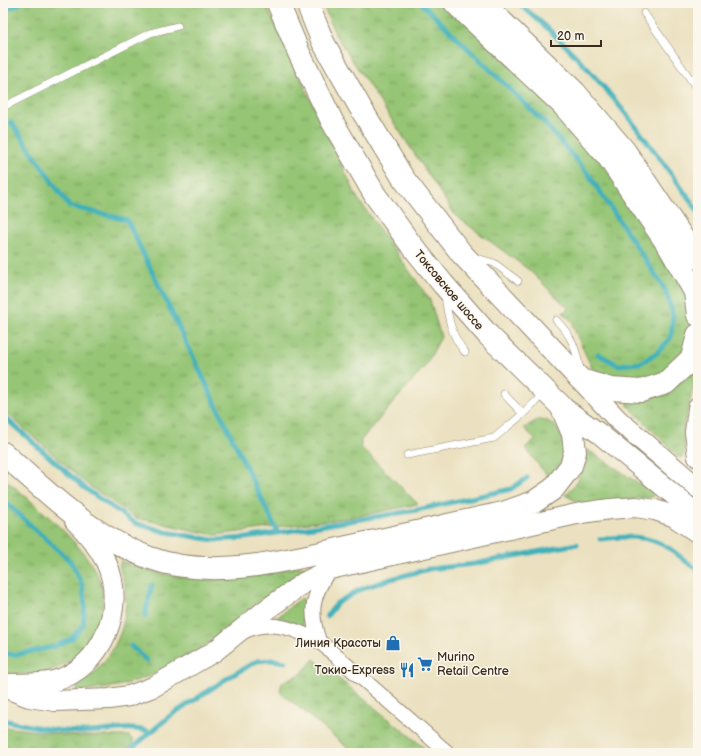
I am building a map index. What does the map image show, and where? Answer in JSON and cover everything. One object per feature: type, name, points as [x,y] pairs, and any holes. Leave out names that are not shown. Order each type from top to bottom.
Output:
[{"type":"main road","name":"Токсовское шоссе","points":[[278,3],[299,53],[332,121],[375,195],[409,242],[443,284],[489,336],[561,406],[600,434],[698,515]]},
{"type":"main road","points":[[307,3],[323,42],[371,127],[403,178],[462,254],[617,419],[698,488]]},
{"type":"main road","points":[[455,3],[563,105],[608,158],[670,248],[695,292],[698,315]]},
{"type":"main road","points":[[484,3],[576,92],[616,139],[626,151],[698,259]]},
{"type":"main road","points":[[581,380],[611,389],[641,391],[666,383],[692,358],[698,335]]},
{"type":"main road","points":[[53,499],[117,543],[150,558],[178,566],[209,568],[240,567],[305,556],[503,513],[534,502],[553,489],[563,478],[571,466],[575,452],[572,434],[561,406]]},
{"type":"main road","points":[[698,408],[695,432],[698,457]]},
{"type":"main road","points":[[3,453],[53,499],[89,536],[106,562],[113,586],[113,613],[106,634],[95,654],[77,671],[54,681],[3,684]]},
{"type":"main road","points":[[3,687],[29,697],[55,701],[94,700],[129,696],[154,687],[185,670],[237,635],[263,612],[305,582],[330,569],[581,513],[636,507],[655,510],[673,516],[698,533]]},
{"type":"street","points":[[319,641],[313,618],[313,608],[315,596],[330,569]]},
{"type":"street","points":[[237,635],[255,626],[281,626],[298,630],[319,641],[448,753]]},
{"type":"lane","points":[[644,13],[698,90]]},
{"type":"lane","points":[[3,106],[150,34],[178,26]]},
{"type":"lane","points":[[462,254],[494,263],[518,281]]},
{"type":"lane","points":[[443,284],[449,322],[456,341],[465,352]]},
{"type":"lane","points":[[556,320],[569,333],[577,357],[581,380]]},
{"type":"lane","points":[[407,455],[494,438],[523,414],[545,391]]},
{"type":"lane","points":[[504,394],[523,414]]},
{"type":"green space","points":[[3,3],[265,3],[358,199],[430,300],[441,337],[426,365],[361,440],[361,447],[418,504],[348,518],[215,535],[136,518],[88,485],[3,410]]},
{"type":"green space","points":[[322,3],[446,3],[509,64],[603,164],[679,279],[689,302],[692,327],[685,350],[672,366],[652,379],[634,383],[608,378],[592,368],[573,327],[573,323],[563,313],[568,308],[529,270],[456,216],[336,36]]},
{"type":"green space","points":[[698,360],[698,371],[684,424],[684,455],[680,458],[628,406],[628,400]]},
{"type":"green space","points":[[537,420],[552,423],[559,432],[563,443],[564,449],[562,459],[550,479],[525,448],[535,439],[524,428]]},
{"type":"green space","points":[[588,450],[652,492],[652,497],[583,505],[565,495],[572,489],[579,478]]},
{"type":"green space","points":[[3,477],[60,527],[74,542],[96,572],[103,595],[100,622],[97,631],[89,644],[83,651],[70,661],[43,673],[24,675],[3,672]]},
{"type":"green space","points":[[121,561],[147,570],[175,576],[211,580],[241,578],[302,566],[305,567],[305,569],[257,603],[211,641],[176,663],[138,680],[118,686],[77,691],[77,687],[89,678],[108,656],[121,631],[126,603],[125,585],[120,567]]},
{"type":"green space","points":[[301,598],[304,600],[303,626],[274,620]]},
{"type":"green space","points":[[314,659],[431,753],[354,753],[280,692],[282,682],[301,674]]},
{"type":"green space","points":[[3,727],[76,736],[129,736],[133,740],[132,745],[122,753],[3,753]]},
{"type":"waterway","points":[[3,11],[21,3]]},
{"type":"waterway","points":[[421,3],[543,121],[589,175],[666,291],[673,315],[671,337],[657,353],[640,363],[618,365],[598,354]]},
{"type":"waterway","points":[[518,3],[569,49],[593,75],[637,128],[698,211]]},
{"type":"waterway","points":[[11,122],[69,206],[127,220],[278,533]]},
{"type":"waterway","points":[[3,416],[86,489],[135,523],[166,532],[213,540],[246,538],[417,510],[511,489],[527,478]]},
{"type":"waterway","points":[[3,500],[71,562],[82,584],[85,605],[83,625],[71,639],[53,647],[14,655],[3,653]]},
{"type":"waterway","points":[[600,539],[618,537],[645,538],[662,544],[698,570]]},
{"type":"waterway","points":[[327,616],[337,603],[359,590],[387,580],[429,569],[474,564],[577,544]]},
{"type":"waterway","points":[[145,616],[152,585]]},
{"type":"waterway","points":[[131,646],[147,661]]},
{"type":"waterway","points":[[126,753],[170,716],[226,679],[257,661],[273,660],[285,662]]},
{"type":"waterway","points":[[3,720],[41,728],[70,731],[89,732],[115,729],[133,729],[150,732]]},
{"type":"place","name":"Линия Красоты","points":[[393,643]]},
{"type":"place","name":"Murino Retail Centre","points":[[425,664]]},
{"type":"place","name":"Токио-Express","points":[[407,670]]}]
